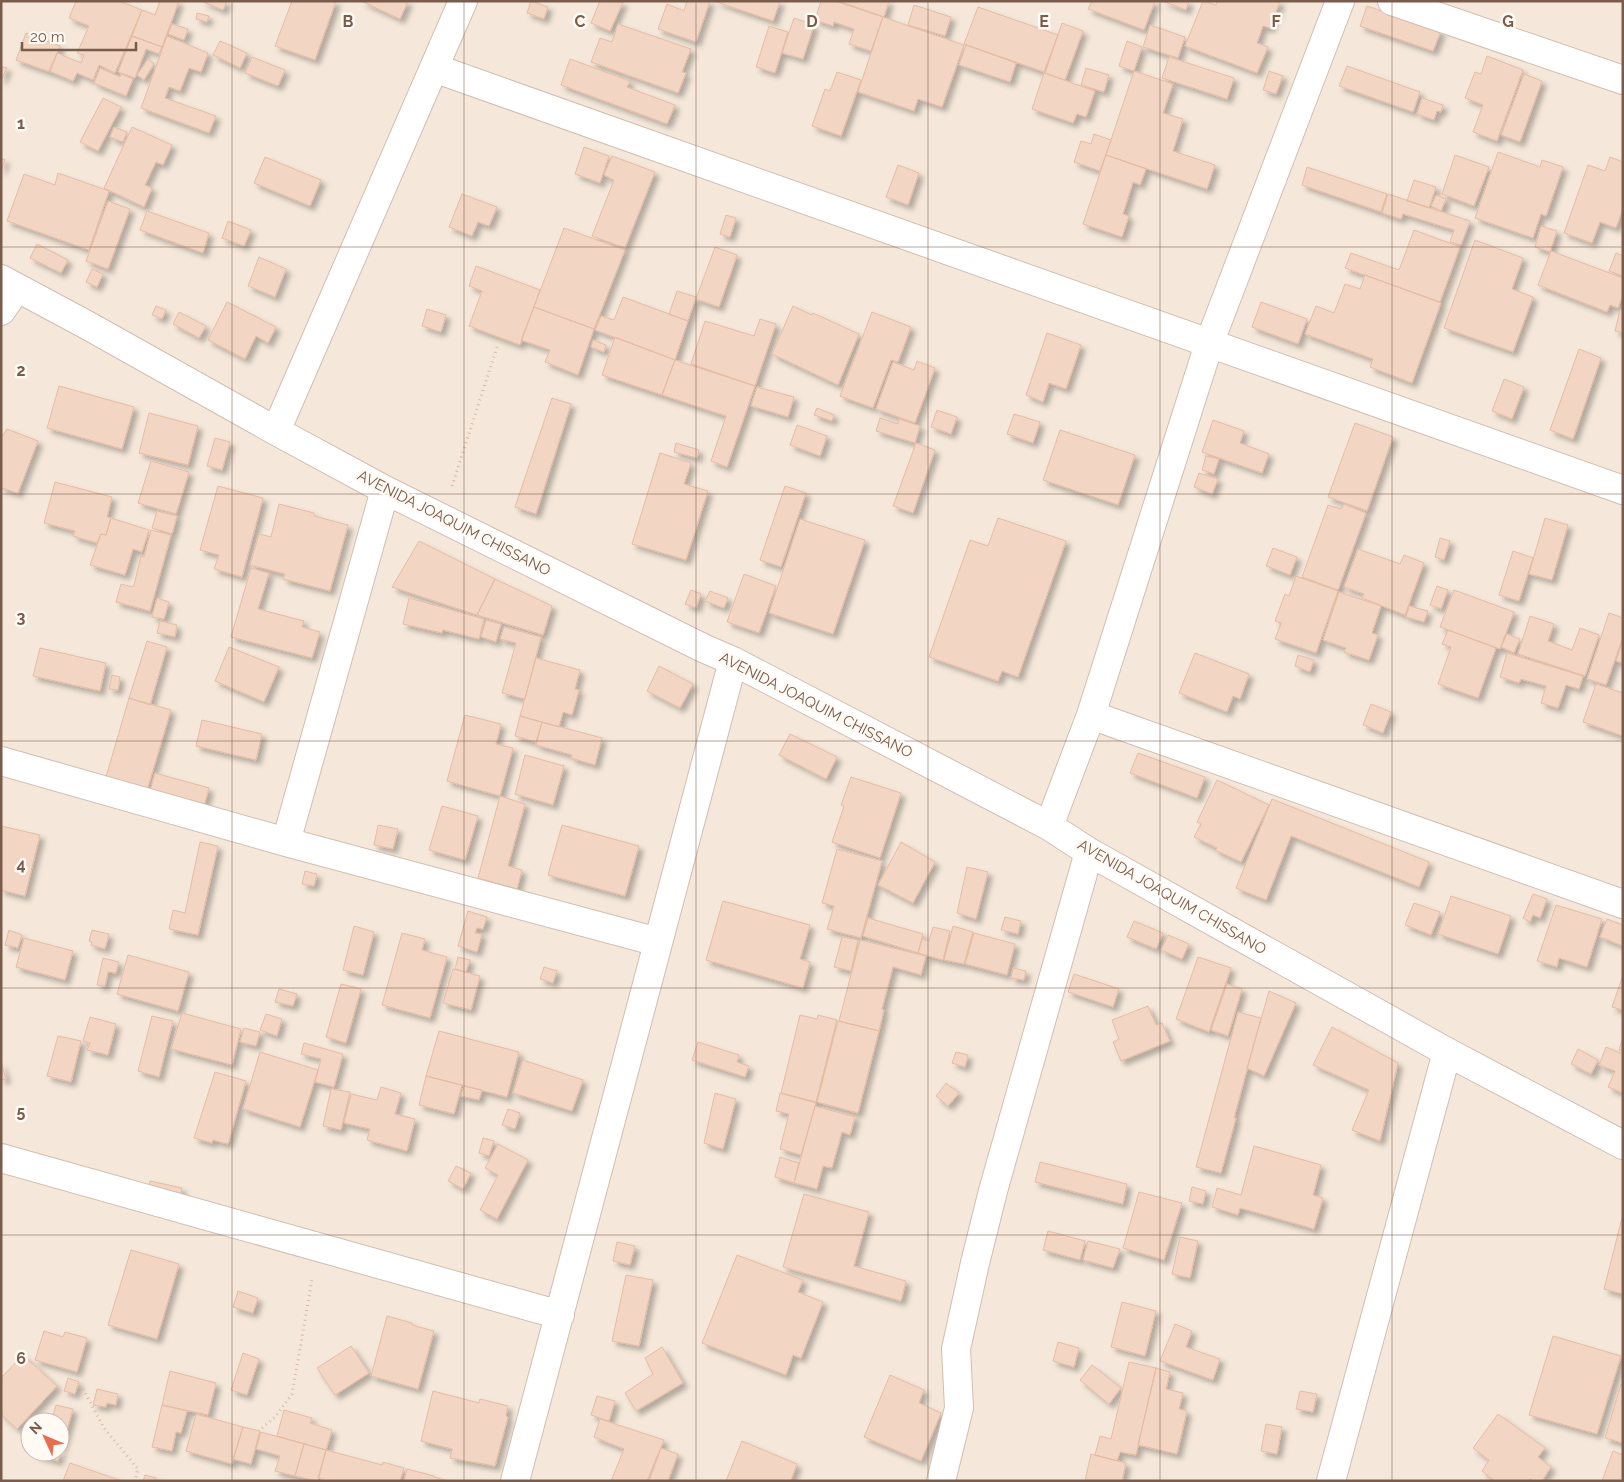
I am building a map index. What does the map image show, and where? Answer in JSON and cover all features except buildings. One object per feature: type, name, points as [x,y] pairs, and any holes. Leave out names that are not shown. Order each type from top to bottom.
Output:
[{"type":"street","points":[[276,432],[463,1]]},
{"type":"street","points":[[1049,826],[1091,715],[1210,344],[1340,1]]},
{"type":"street","points":[[1392,1],[1623,80]]},
{"type":"street","points":[[434,68],[1623,490]]},
{"type":"street","points":[[1,311],[9,283]]},
{"type":"street","name":"AVENIDA JOAQUIM CHISSANO","points":[[9,283],[276,432],[385,490],[702,648],[732,661],[1049,826],[1089,852],[1447,1052],[1623,1145]]},
{"type":"street","points":[[286,842],[385,490]]},
{"type":"street","points":[[515,1481],[732,661]]},
{"type":"street","points":[[1091,715],[1623,904]]},
{"type":"street","points":[[1,761],[286,842],[658,942]]},
{"type":"street","points":[[941,1481],[959,1408],[956,1348],[975,1263],[993,1190],[1089,852]]},
{"type":"street","points":[[1331,1481],[1447,1052]]},
{"type":"street","points":[[1,1158],[560,1314]]},
{"type":"path","points":[[442,518],[498,344]]},
{"type":"path","points":[[262,1428],[276,1416],[292,1394],[318,1247]]},
{"type":"path","points":[[83,1389],[104,1428],[138,1469],[135,1481]]},
{"type":"shaded area","points":[[1,1],[1623,1],[1623,1481],[1,1481]]}]
